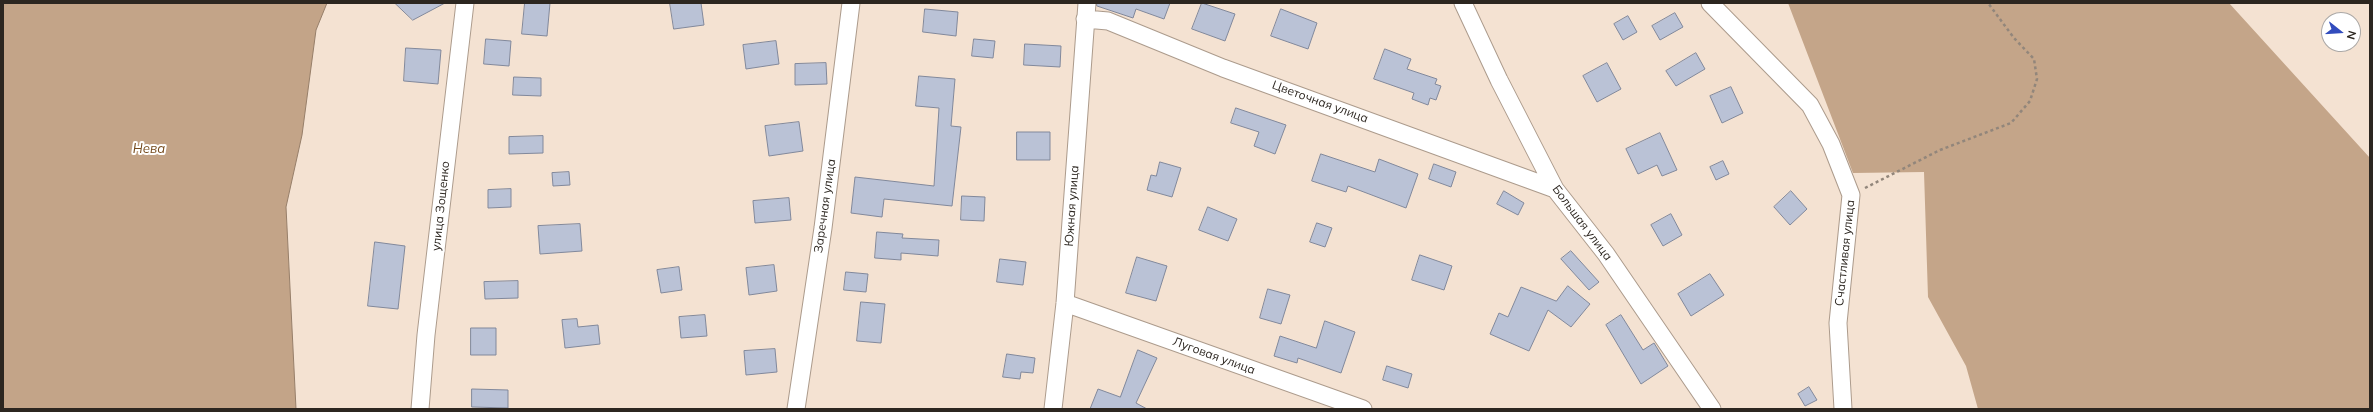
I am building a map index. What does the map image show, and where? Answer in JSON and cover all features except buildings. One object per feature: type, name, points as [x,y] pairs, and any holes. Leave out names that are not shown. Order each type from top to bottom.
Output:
[{"type":"street","name":"улица Зощенко","points":[[420,409],[428,320],[465,3]]},
{"type":"street","name":"Заречная улица","points":[[796,409],[823,228],[851,3]]},
{"type":"street","name":"Большая улица","points":[[1463,3],[1499,80],[1555,189],[1606,254],[1712,409]]},
{"type":"street","name":"Счастливая улица","points":[[1710,3],[1810,105],[1830,144],[1851,195],[1838,323],[1843,409]]},
{"type":"street","name":"Цветочная улица","points":[[1086,11],[1223,68],[1555,189]]},
{"type":"street","name":"Южная улица","points":[[1053,409],[1065,303],[1086,11]]},
{"type":"street","name":"Луговая улица","points":[[1065,303],[1363,409]]},
{"type":"path","points":[[1851,195],[1940,150],[2011,124],[2030,101],[2037,79],[2034,59],[2014,38],[1988,3]]},
{"type":"shaded area","points":[[1788,3],[2229,3],[2370,158],[2370,409],[1978,409],[1966,366],[1928,297],[1924,172],[1853,173]]},
{"type":"water","name":"Нева","points":[[3,3],[327,3],[316,30],[302,135],[286,207],[296,409],[3,409]]}]
